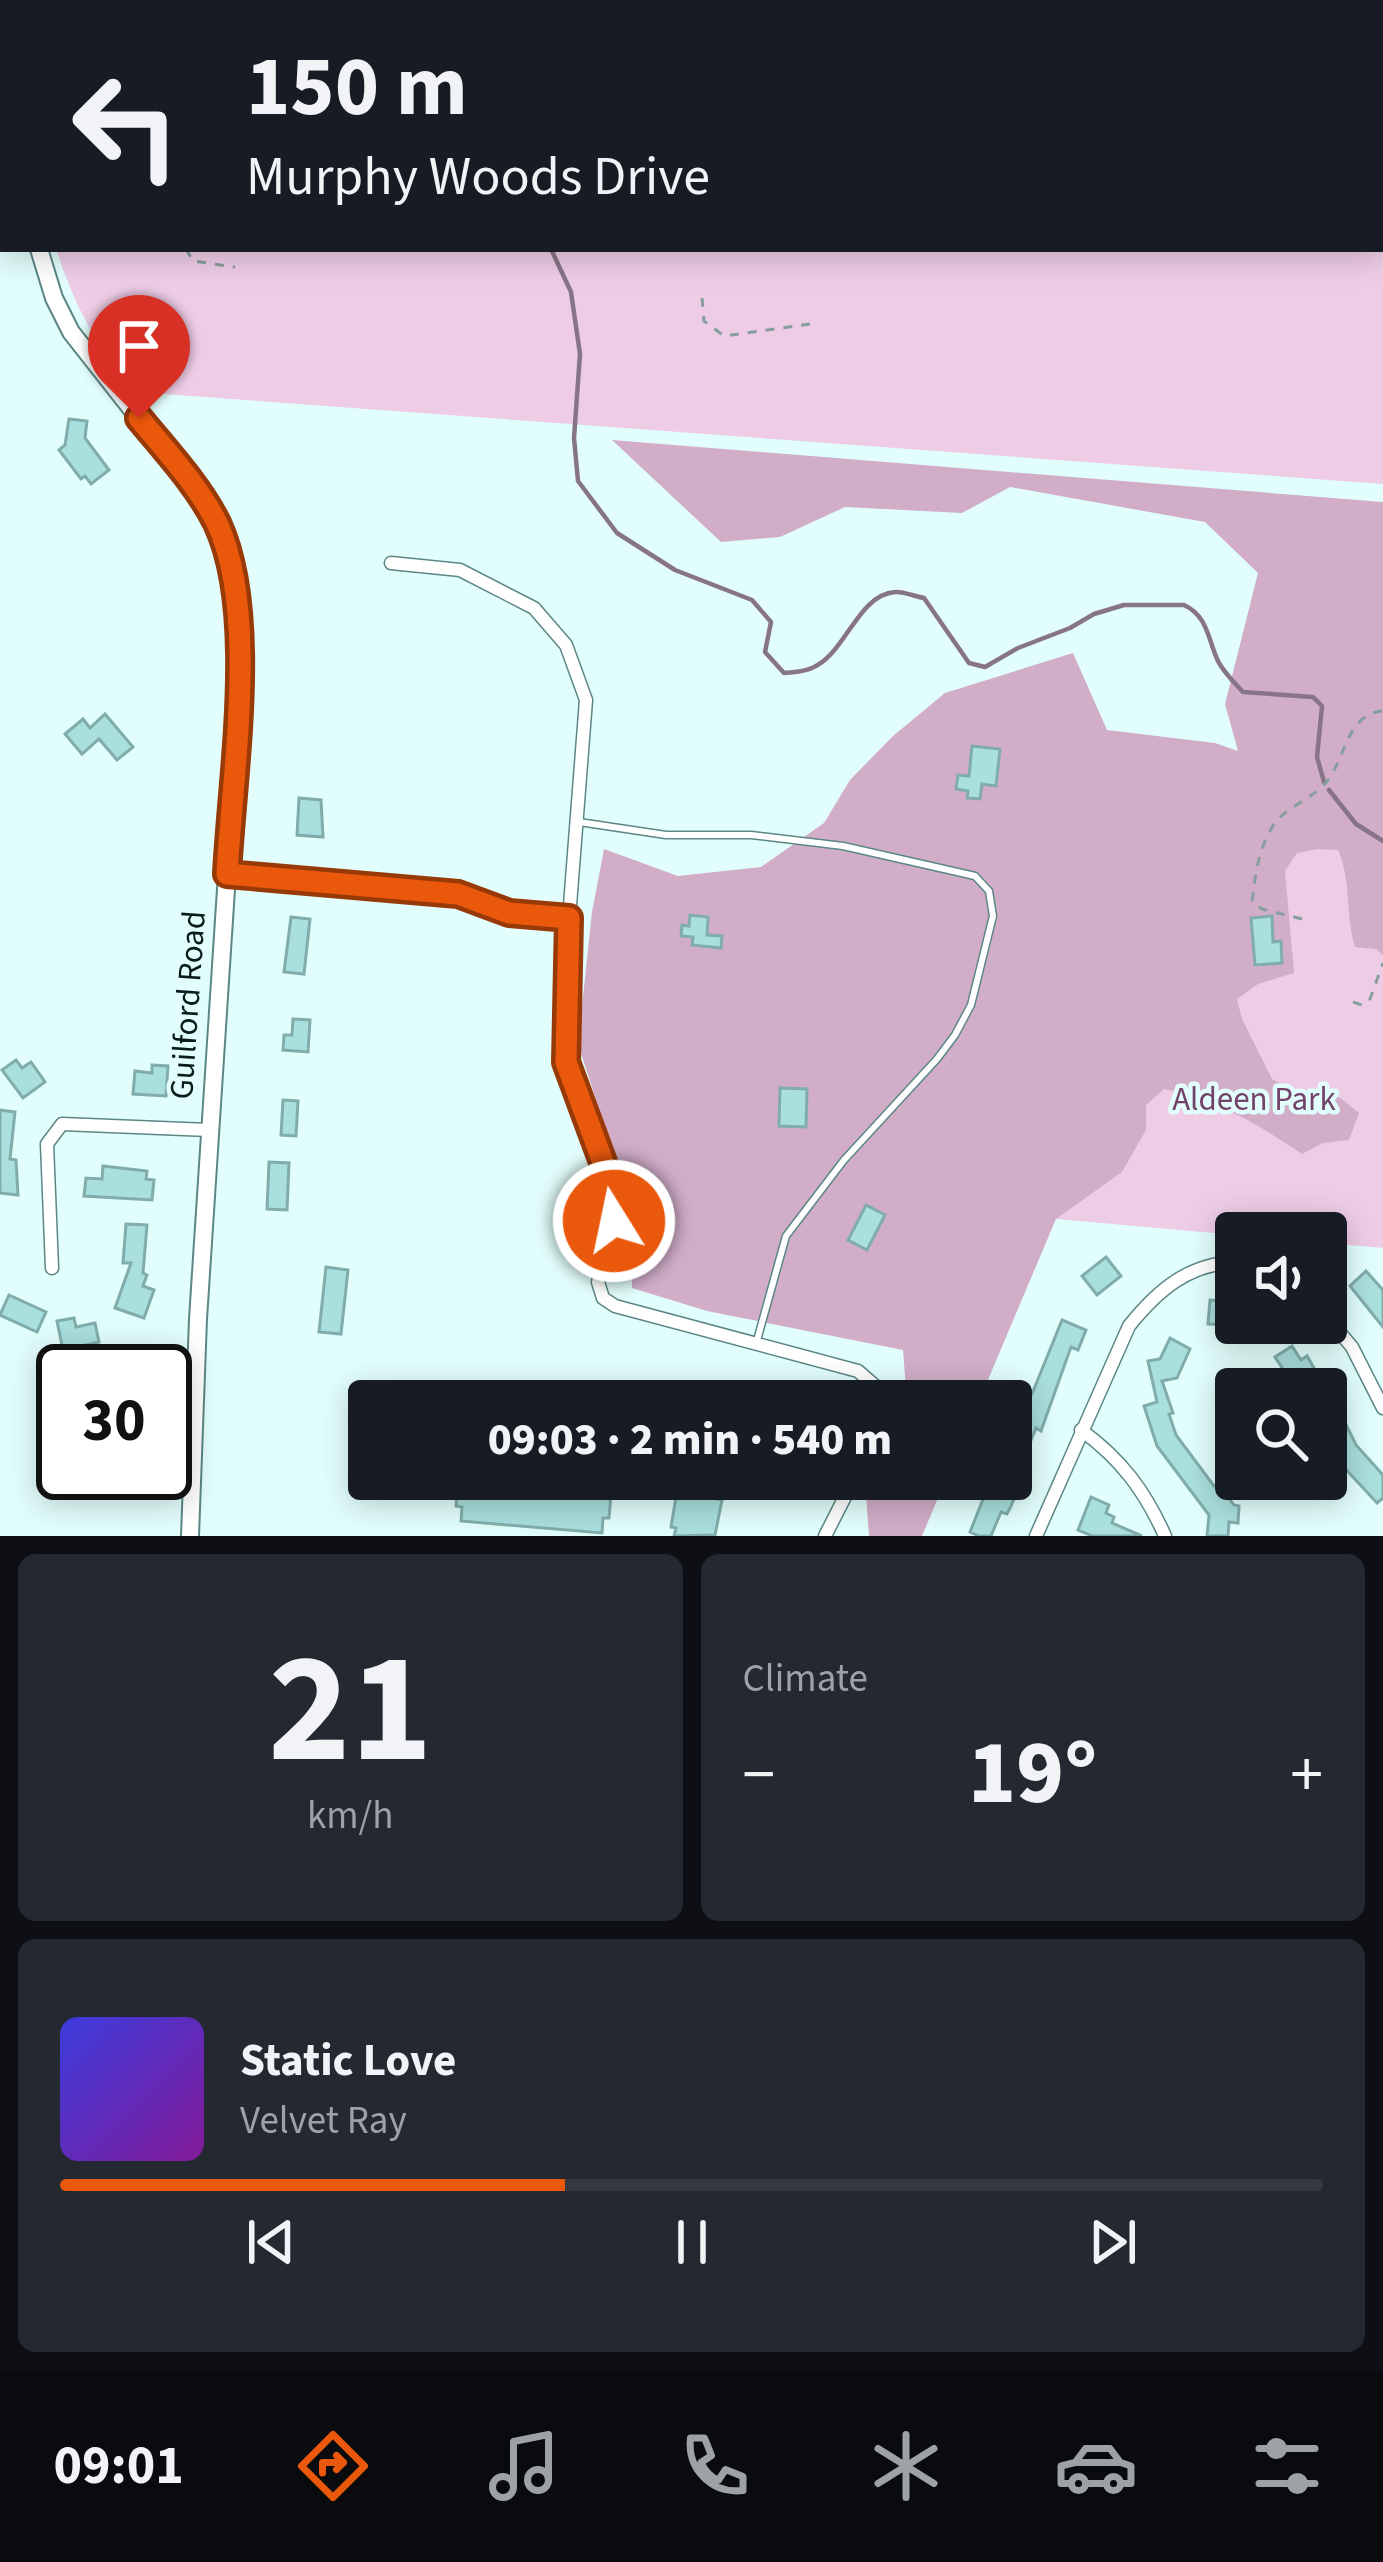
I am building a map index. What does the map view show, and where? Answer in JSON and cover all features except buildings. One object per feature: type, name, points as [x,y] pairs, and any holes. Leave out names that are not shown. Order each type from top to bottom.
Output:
[{"type":"street","name":"Guilford Road","points":[[40,252],[71,332],[204,501],[228,554],[237,595],[239,646],[190,1536]]},
{"type":"street","points":[[391,562],[460,571],[534,608],[566,645],[586,700],[569,918],[566,1062],[614,1192],[614,1221],[598,1282],[603,1298],[615,1306],[858,1370],[869,1380]]},
{"type":"street","points":[[227,874],[458,894],[509,913],[569,918]]},
{"type":"street","points":[[52,1268],[47,1144],[62,1124],[209,1130]]},
{"type":"street","points":[[1036,1536],[1129,1326],[1149,1302],[1190,1272],[1215,1264]]},
{"type":"street","points":[[1347,1341],[1383,1408]]},
{"type":"street","points":[[1082,1430],[1112,1452],[1132,1476],[1166,1536]]},
{"type":"street","points":[[825,1536],[843,1500]]},
{"type":"lane","points":[[579,822],[666,835],[751,835],[843,846],[975,876],[989,891],[993,916],[982,967],[956,1035],[844,1160],[786,1236],[756,1344]]},
{"type":"path","points":[[188,252],[193,261],[235,267]]},
{"type":"path","points":[[702,298],[704,321],[724,336],[810,324]]},
{"type":"path","points":[[1302,920],[1252,902],[1256,862],[1273,825],[1294,805],[1315,795],[1330,777],[1355,724],[1368,712],[1383,711]]},
{"type":"path","points":[[1353,1003],[1362,1005],[1370,999],[1383,963]]},
{"type":"green space","points":[[57,252],[1383,252],[1383,484],[136,392],[88,325]]},
{"type":"green space","points":[[612,440],[1383,502],[1383,955],[1376,949],[1355,947],[1338,850],[1297,853],[1285,871],[1294,973],[1258,984],[1237,999],[1272,1079],[1305,1097],[1339,1097],[1359,1113],[1349,1140],[1323,1143],[1302,1154],[1236,1114],[1164,1089],[1146,1105],[1146,1130],[1122,1172],[1056,1219],[988,1380],[905,1380],[903,1350],[707,1311],[632,1288],[632,1211],[578,1044],[604,849],[678,876],[761,867],[824,823],[850,780],[945,693],[1073,653],[1107,730],[1215,743],[1238,751],[1225,704],[1258,573],[1205,522],[1010,487],[962,513],[845,507],[780,537],[721,542]]},
{"type":"green space","name":"Aldeen Park","points":[[1383,514],[1383,1248],[1347,1245],[1347,1212],[1215,1212],[1215,1233],[1056,1219]]},
{"type":"green space","points":[[866,1500],[937,1500],[922,1536],[869,1536]]},
{"type":"waterway","points":[[552,252],[571,292],[580,354],[574,438],[578,481],[617,533],[675,570],[752,600],[771,622],[765,652],[784,673],[824,661],[871,603],[895,592],[924,598],[969,663],[985,667],[1094,614],[1124,605],[1184,605],[1203,622],[1220,665],[1243,692],[1313,697],[1322,706],[1317,757],[1324,782]]},
{"type":"waterway","points":[[1329,790],[1356,824],[1383,841]]},
{"type":"route","points":[[139,418],[218,525],[237,595],[239,646],[227,874],[458,894],[509,913],[569,918],[566,1062],[614,1192],[614,1221]]}]
